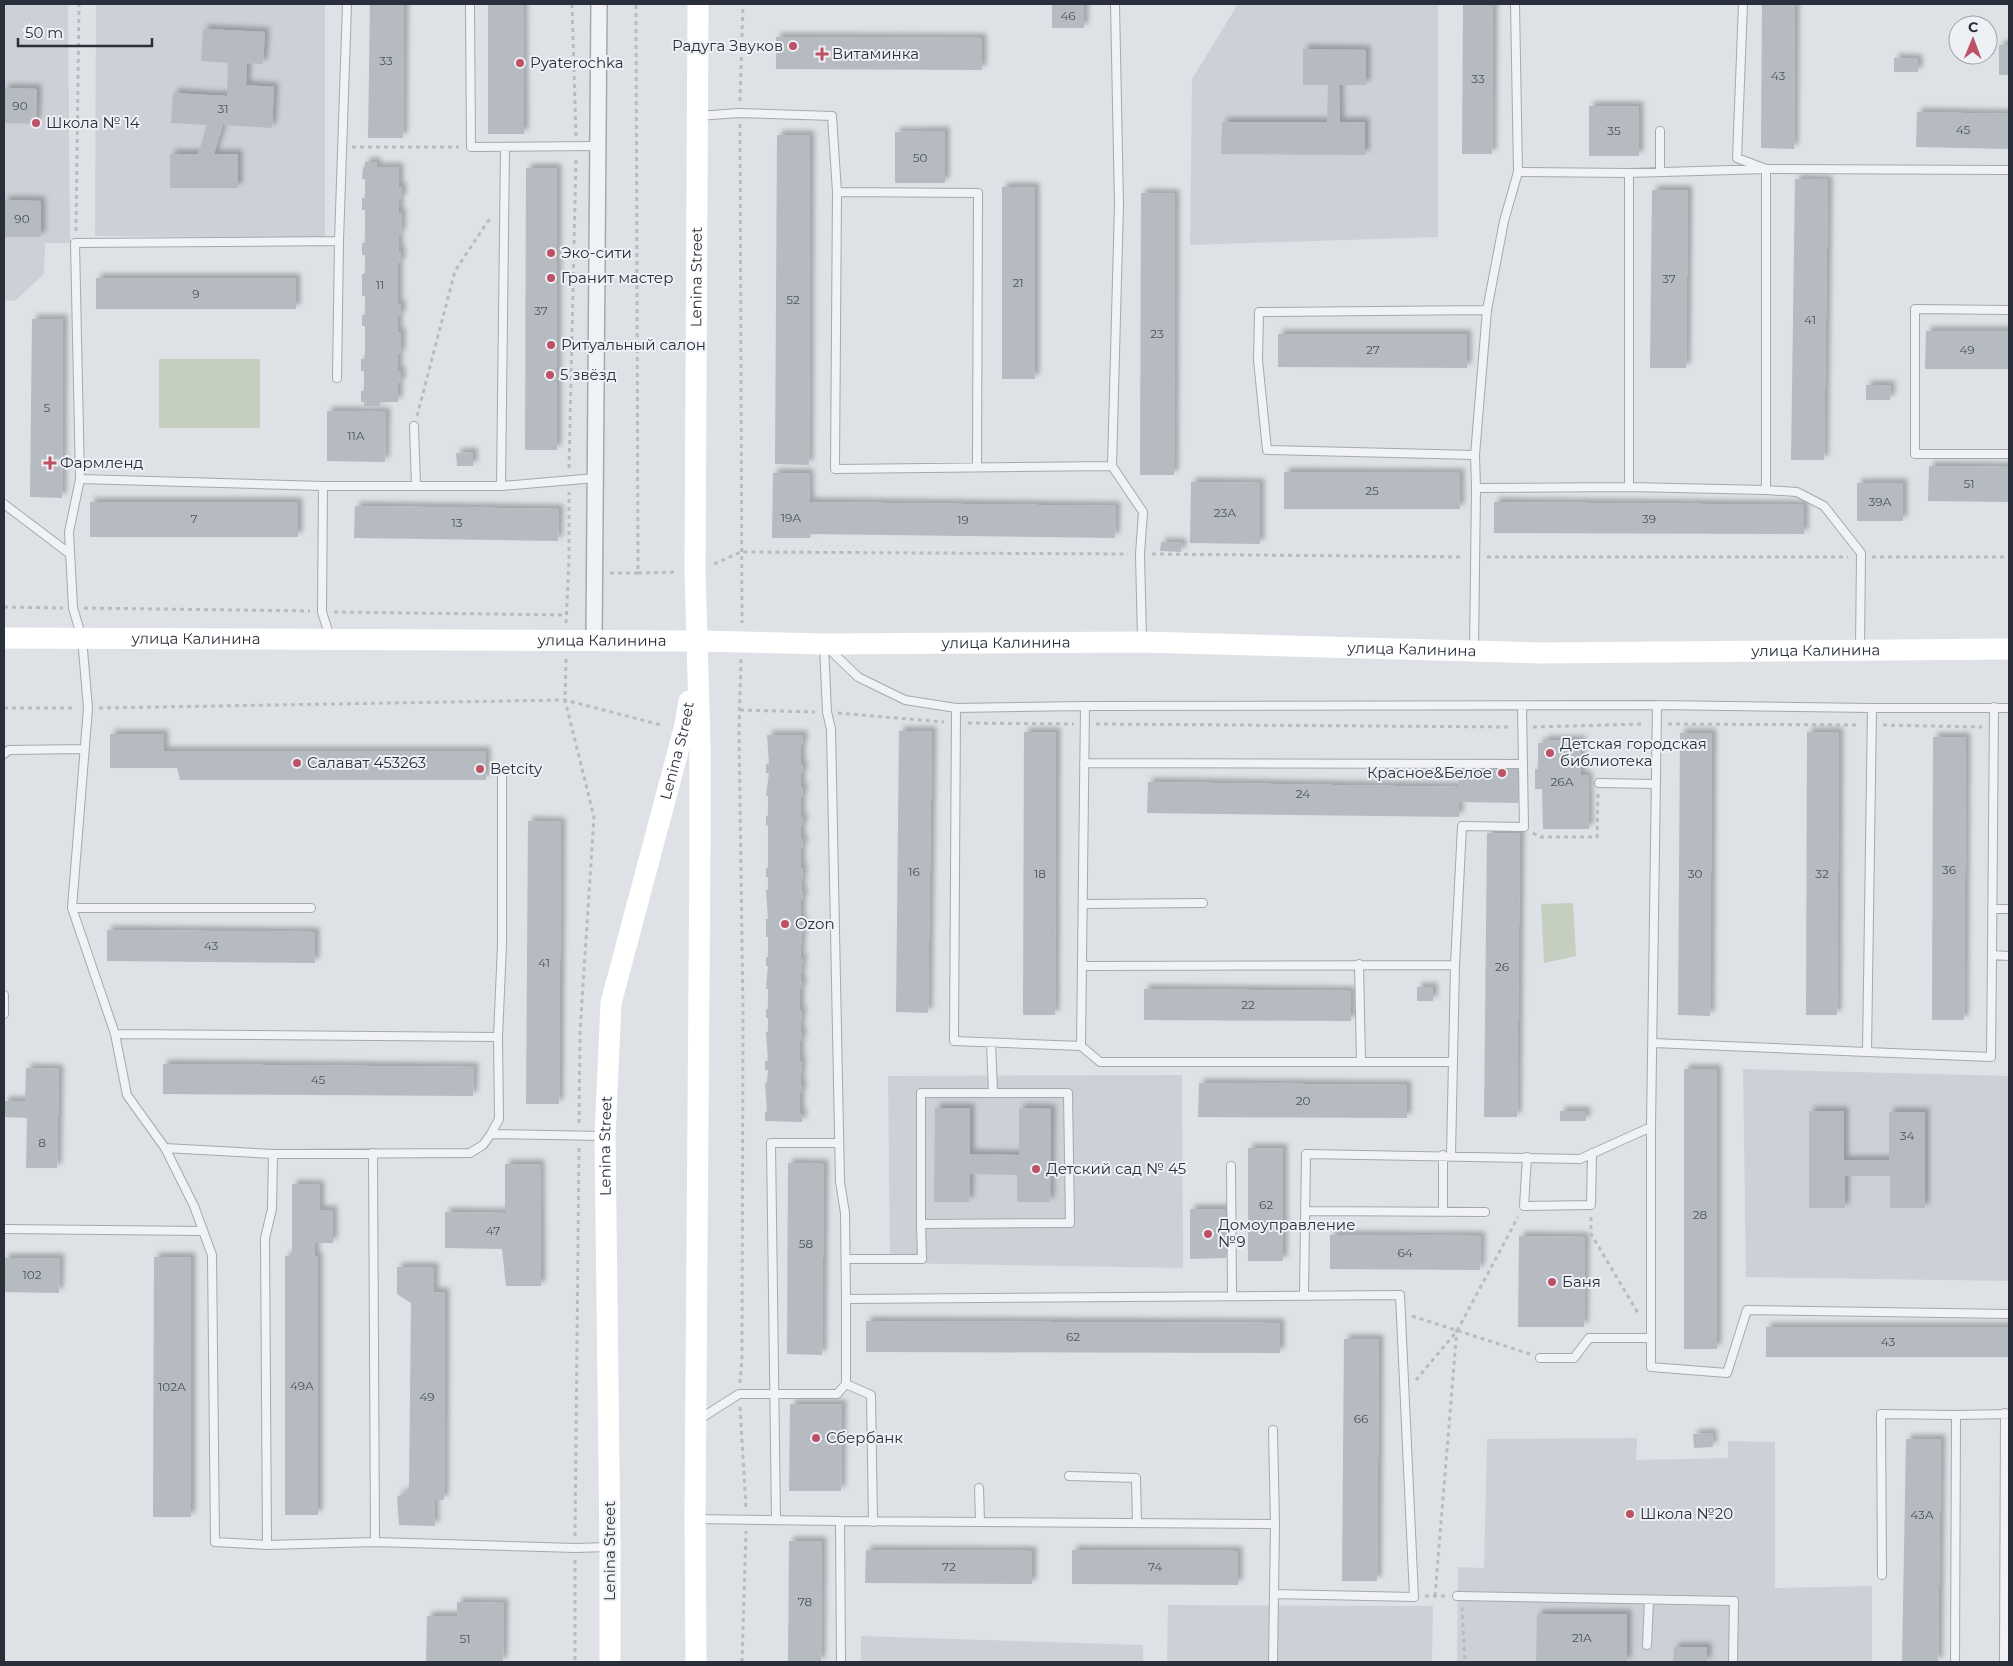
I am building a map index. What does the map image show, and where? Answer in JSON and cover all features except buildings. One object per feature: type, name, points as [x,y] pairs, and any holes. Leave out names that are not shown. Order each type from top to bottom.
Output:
[{"type":"street","points":[[594,641],[599,4]]},
{"type":"street","name":"Lenina Street","points":[[696,1662],[695,1519],[700,744],[696,641],[698,4]]},
{"type":"street","name":"улица Калинина","points":[[4,638],[696,641],[824,644],[1142,642],[1540,653],[2009,649]]},
{"type":"street","name":"Lenina Street","points":[[610,1662],[605,1136],[611,1003],[686,725],[696,641]]},
{"type":"lane","points":[[337,378],[339,241],[347,4]]},
{"type":"lane","points":[[470,4],[471,147],[598,146]]},
{"type":"lane","points":[[1115,4],[1119,205],[1112,466],[1143,512],[1140,554],[1142,642]]},
{"type":"lane","points":[[1474,652],[1475,455],[1487,310],[1504,221],[1518,172],[1515,4]]},
{"type":"lane","points":[[1742,4],[1737,158],[1766,169]]},
{"type":"lane","points":[[698,116],[740,112],[832,116],[837,192],[835,469],[1112,466]]},
{"type":"lane","points":[[1660,131],[1660,172]]},
{"type":"lane","points":[[501,486],[505,148]]},
{"type":"lane","points":[[1518,172],[1630,173],[1766,169],[2009,170]]},
{"type":"lane","points":[[1766,169],[1766,490]]},
{"type":"lane","points":[[1629,487],[1630,173]]},
{"type":"lane","points":[[837,192],[978,193],[977,468]]},
{"type":"lane","points":[[339,241],[76,243],[80,478],[69,532],[73,608],[82,638],[88,708],[72,908],[115,1034],[127,1095],[165,1148],[194,1206],[212,1255],[215,1542],[267,1546],[375,1542],[575,1548],[610,1547]]},
{"type":"lane","points":[[2009,310],[1916,309],[1915,454],[2009,454]]},
{"type":"lane","points":[[1475,455],[1267,450],[1258,360],[1259,312],[1487,310]]},
{"type":"lane","points":[[414,426],[416,486]]},
{"type":"lane","points":[[80,478],[322,486],[501,486],[596,478]]},
{"type":"lane","points":[[322,486],[322,612],[331,640]]},
{"type":"lane","points":[[1476,488],[1629,487],[1797,492],[1824,506],[1861,553],[1860,649]]},
{"type":"lane","points":[[4,504],[70,554]]},
{"type":"lane","points":[[824,644],[858,677],[905,700],[956,708],[1657,705],[2009,708]]},
{"type":"lane","points":[[696,1421],[739,1394],[837,1394],[846,1384],[845,1213],[840,1182],[831,729],[827,712],[824,644]]},
{"type":"lane","points":[[1657,705],[1651,1127],[1651,1367],[1727,1373],[1747,1310],[2009,1314]]},
{"type":"lane","points":[[1081,1046],[1085,706]]},
{"type":"lane","points":[[1444,1212],[1453,1062],[1454,965],[1462,826],[1524,827],[1522,706]]},
{"type":"lane","points":[[1653,1044],[1991,1057],[1994,707]]},
{"type":"lane","points":[[956,708],[954,1041],[1081,1046],[1100,1062],[1453,1062]]},
{"type":"lane","points":[[1867,1052],[1872,708]]},
{"type":"lane","points":[[4,754],[8,750],[84,749]]},
{"type":"lane","points":[[1084,763],[1523,764]]},
{"type":"lane","points":[[165,1148],[273,1154],[470,1152],[483,1145],[492,1134],[499,1119],[498,1037],[502,945],[502,778]]},
{"type":"lane","points":[[1598,783],[1655,784]]},
{"type":"lane","points":[[1083,904],[1203,903]]},
{"type":"lane","points":[[72,908],[311,908]]},
{"type":"lane","points":[[1992,909],[2009,909]]},
{"type":"lane","points":[[1992,955],[2009,956]]},
{"type":"lane","points":[[1359,964],[1361,1062]]},
{"type":"lane","points":[[1082,966],[1454,965]]},
{"type":"lane","points":[[4,995],[4,1014]]},
{"type":"lane","points":[[115,1034],[498,1037]]},
{"type":"lane","points":[[991,1043],[993,1092]]},
{"type":"lane","points":[[846,1258],[922,1259],[921,1224],[921,1093],[1068,1093],[1070,1223],[921,1224]]},
{"type":"lane","points":[[1304,1294],[1306,1154],[1580,1158],[1651,1127]]},
{"type":"lane","points":[[492,1134],[605,1136]]},
{"type":"lane","points":[[776,1520],[771,1143],[839,1143]]},
{"type":"lane","points":[[373,1153],[375,1542]]},
{"type":"lane","points":[[1527,1157],[1524,1206],[1591,1205],[1592,1153]]},
{"type":"lane","points":[[267,1546],[265,1238],[272,1209],[273,1154]]},
{"type":"lane","points":[[1231,1166],[1232,1295]]},
{"type":"lane","points":[[1305,1211],[1485,1212]]},
{"type":"lane","points":[[4,1229],[203,1231]]},
{"type":"lane","points":[[846,1298],[1304,1294],[1400,1295],[1414,1597],[1274,1594]]},
{"type":"lane","points":[[1540,1358],[1574,1358],[1589,1338],[1651,1337]]},
{"type":"lane","points":[[846,1384],[871,1395],[874,1522]]},
{"type":"lane","points":[[1882,1574],[1882,1414],[2007,1414],[2004,1662]]},
{"type":"lane","points":[[1955,1662],[1956,1415]]},
{"type":"lane","points":[[1273,1430],[1275,1524],[1273,1662]]},
{"type":"lane","points":[[1069,1476],[1136,1478],[1137,1523]]},
{"type":"lane","points":[[979,1488],[980,1522]]},
{"type":"lane","points":[[695,1519],[1275,1524]]},
{"type":"lane","points":[[840,1521],[841,1662]]},
{"type":"lane","points":[[1457,1596],[1734,1601],[1733,1662]]},
{"type":"lane","points":[[1647,1645],[1649,1600]]},
{"type":"path","points":[[76,243],[79,4]]},
{"type":"path","points":[[4,607],[566,615],[569,562],[569,480],[577,146],[574,115],[572,4]]},
{"type":"path","points":[[569,562],[595,574],[638,573],[636,4]]},
{"type":"path","points":[[743,4],[740,112],[741,552],[1475,557],[2009,557]]},
{"type":"path","points":[[342,147],[471,147]]},
{"type":"path","points":[[414,426],[455,271],[488,221],[504,212]]},
{"type":"path","points":[[565,700],[594,817],[580,1031],[575,1662]]},
{"type":"path","points":[[4,708],[565,700],[661,725]]},
{"type":"path","points":[[742,1662],[747,1519],[739,1394],[742,1357],[743,1043],[740,710],[827,712],[956,723],[1523,727],[1657,724],[1994,727]]},
{"type":"path","points":[[1524,827],[1540,837],[1597,837],[1598,783]]},
{"type":"path","points":[[1591,1205],[1590,1234],[1651,1337]]},
{"type":"path","points":[[1405,1394],[1457,1331],[1524,1206]]},
{"type":"path","points":[[1401,1313],[1540,1358]]},
{"type":"path","points":[[1435,1596],[1457,1331]]},
{"type":"path","points":[[1414,1597],[1462,1596],[1465,1662]]},
{"type":"shaded area","name":"Школа № 14","points":[[4,4],[68,4],[70,243],[45,243],[44,274],[15,301],[4,300]]},
{"type":"shaded area","points":[[96,4],[325,4],[325,238],[95,236]]},
{"type":"shaded area","points":[[1238,4],[1438,4],[1438,237],[1190,245],[1192,79]]},
{"type":"shaded area","points":[[1743,1069],[2009,1076],[2009,1281],[1746,1277]]},
{"type":"shaded area","name":"Детский сад № 45","points":[[1182,1075],[1183,1268],[890,1263],[888,1076]]},
{"type":"shaded area","name":"Школа №20","points":[[1637,1438],[1636,1460],[1728,1458],[1728,1441],[1775,1442],[1775,1588],[1872,1586],[1872,1662],[1457,1662],[1458,1567],[1484,1568],[1487,1439]]},
{"type":"shaded area","points":[[1168,1605],[1433,1606],[1432,1662],[1167,1662]]},
{"type":"shaded area","points":[[861,1636],[1143,1645],[1143,1662],[861,1662]]},
{"type":"green space","points":[[159,359],[260,359],[260,428],[159,428]]},
{"type":"green space","points":[[1573,903],[1576,956],[1544,963],[1541,904]]},
{"type":"place","name":"Радуга Звуков","points":[[793,46]]},
{"type":"place","name":"Витаминка","points":[[822,54]]},
{"type":"place","name":"Pyaterochka","points":[[520,63]]},
{"type":"place","name":"Школа № 14","points":[[36,123]]},
{"type":"place","name":"Эко-сити","points":[[551,253]]},
{"type":"place","name":"Гранит мастер","points":[[551,278]]},
{"type":"place","name":"Ритуальный салон","points":[[551,345]]},
{"type":"place","name":"5 звёзд","points":[[550,375]]},
{"type":"place","name":"Фармленд","points":[[50,463]]},
{"type":"place","name":"Детская городская библиотека","points":[[1550,753]]},
{"type":"place","name":"Салават 453263","points":[[297,763]]},
{"type":"place","name":"Betcity","points":[[480,769]]},
{"type":"place","name":"Красное&Белое","points":[[1502,773]]},
{"type":"place","name":"Ozon","points":[[785,924]]},
{"type":"place","name":"Детский сад № 45","points":[[1036,1169]]},
{"type":"place","name":"Домоуправление №9","points":[[1208,1234]]},
{"type":"place","name":"Баня","points":[[1552,1282]]},
{"type":"place","name":"Сбербанк","points":[[816,1438]]},
{"type":"place","name":"Школа №20","points":[[1630,1514]]}]
